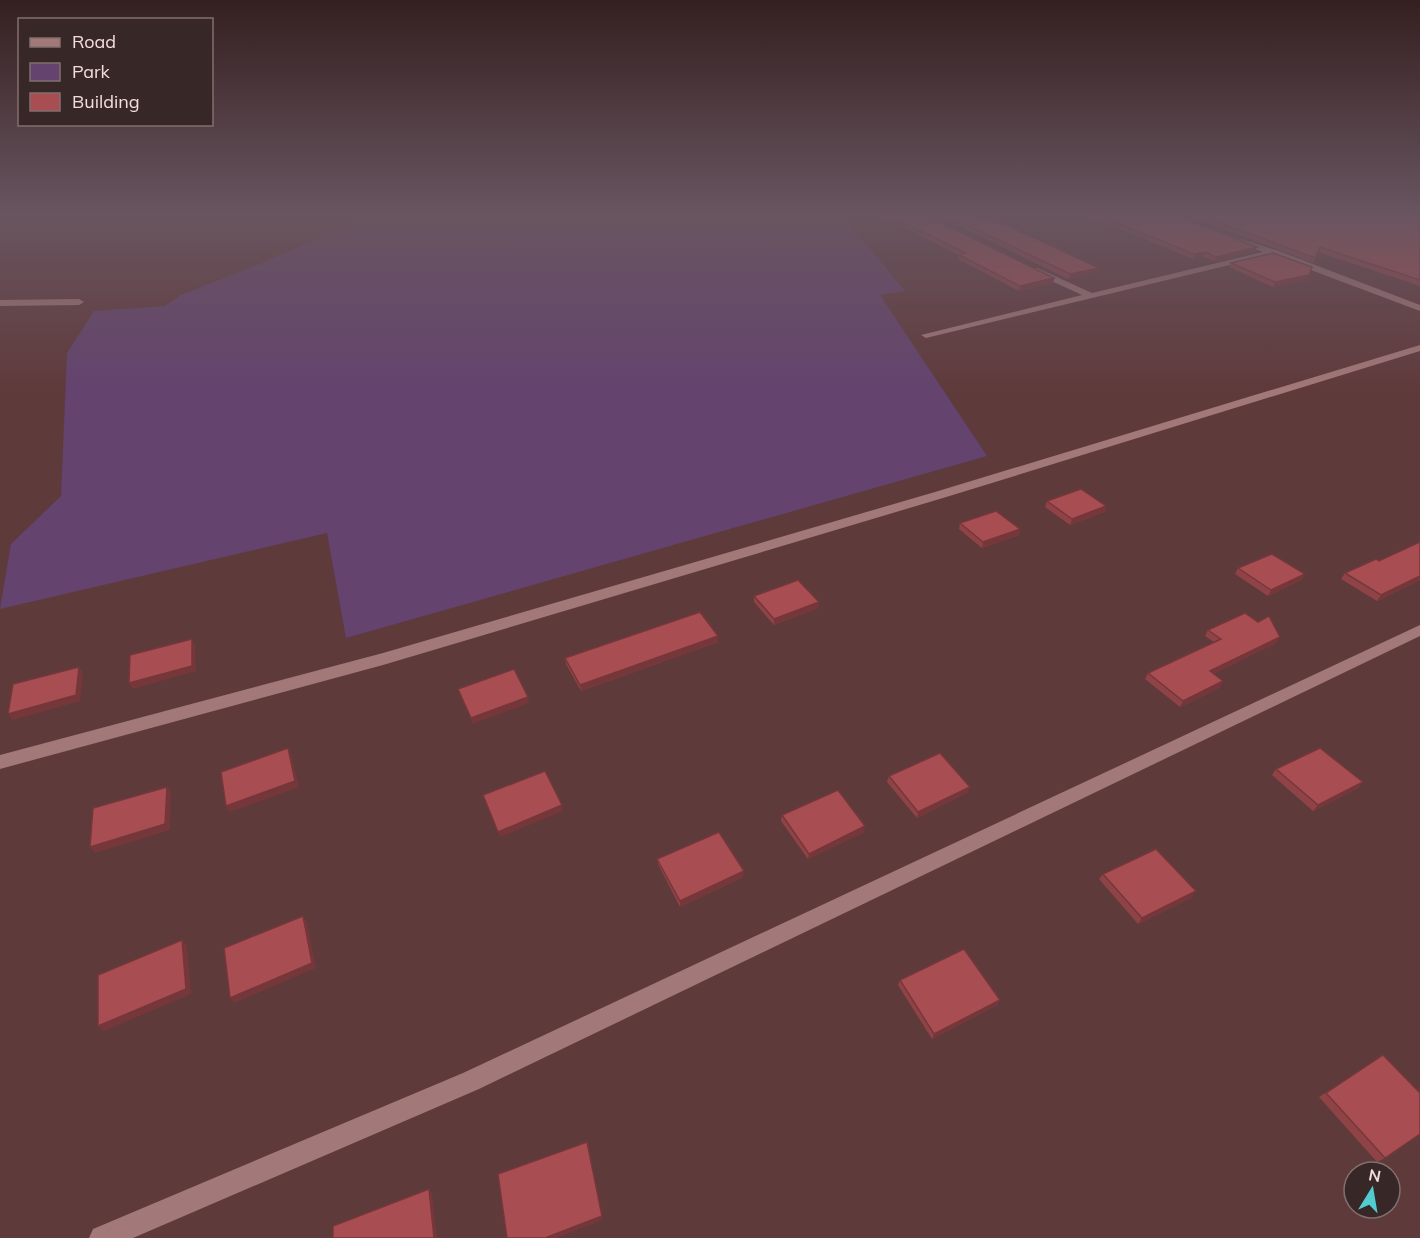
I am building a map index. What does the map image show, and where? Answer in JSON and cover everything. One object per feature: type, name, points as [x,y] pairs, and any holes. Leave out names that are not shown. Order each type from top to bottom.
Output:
[{"type":"street","points":[[1042,273],[1092,296]]},
{"type":"street","points":[[926,335],[1188,273]]},
{"type":"street","points":[[1328,273],[1420,308]]},
{"type":"street","points":[[0,303],[79,302]]},
{"type":"street","points":[[0,762],[383,659],[712,560],[939,495],[1420,348]]},
{"type":"street","points":[[102,1238],[471,1081],[1420,630]]},
{"type":"green space","points":[[238,273],[890,273],[905,291],[880,295],[987,456],[346,638],[327,533],[0,609],[11,544],[61,496],[67,353],[94,311],[165,306],[181,295]]},
{"type":"building","points":[[994,273],[1043,273],[1054,278],[1020,286]]},
{"type":"building","points":[[1254,273],[1310,273],[1309,275],[1275,282]]},
{"type":"building","points":[[1398,273],[1420,273],[1420,280]]},
{"type":"building","points":[[1081,489],[1106,506],[1072,519],[1047,501]]},
{"type":"building","points":[[996,511],[1020,529],[983,542],[960,523]]},
{"type":"building","points":[[1420,542],[1420,576],[1381,595],[1345,573],[1376,559],[1379,561]]},
{"type":"building","points":[[1272,554],[1305,574],[1271,590],[1238,568]]},
{"type":"building","points":[[798,580],[819,602],[774,619],[754,596]]},
{"type":"building","points":[[700,612],[718,636],[580,685],[565,658]]},
{"type":"building","points":[[1245,613],[1258,622],[1269,616],[1280,637],[1210,671],[1223,681],[1183,701],[1148,673],[1221,639],[1208,630]]},
{"type":"building","points":[[192,639],[192,666],[129,683],[130,655]]},
{"type":"building","points":[[79,667],[76,695],[8,714],[13,684]]},
{"type":"building","points":[[514,669],[528,697],[471,718],[458,689]]},
{"type":"building","points":[[288,748],[295,781],[226,806],[221,772]]},
{"type":"building","points":[[1320,748],[1363,782],[1318,805],[1276,769]]},
{"type":"building","points":[[940,753],[970,787],[918,812],[889,776]]},
{"type":"building","points":[[545,771],[562,805],[498,832],[483,795]]},
{"type":"building","points":[[167,787],[165,824],[90,847],[93,808]]},
{"type":"building","points":[[838,790],[865,826],[809,854],[782,815]]},
{"type":"building","points":[[719,832],[744,871],[680,901],[657,859]]},
{"type":"building","points":[[1156,849],[1196,891],[1142,918],[1103,874]]},
{"type":"building","points":[[303,916],[312,963],[230,998],[224,948]]},
{"type":"building","points":[[182,940],[186,989],[98,1026],[98,975]]},
{"type":"building","points":[[964,949],[1000,1000],[934,1034],[900,980]]},
{"type":"building","points":[[1383,1055],[1420,1093],[1420,1134],[1385,1158],[1326,1093]]},
{"type":"building","points":[[587,1142],[602,1216],[545,1238],[507,1238],[498,1174]]},
{"type":"building","points":[[429,1189],[434,1238],[333,1238],[333,1226]]}]
